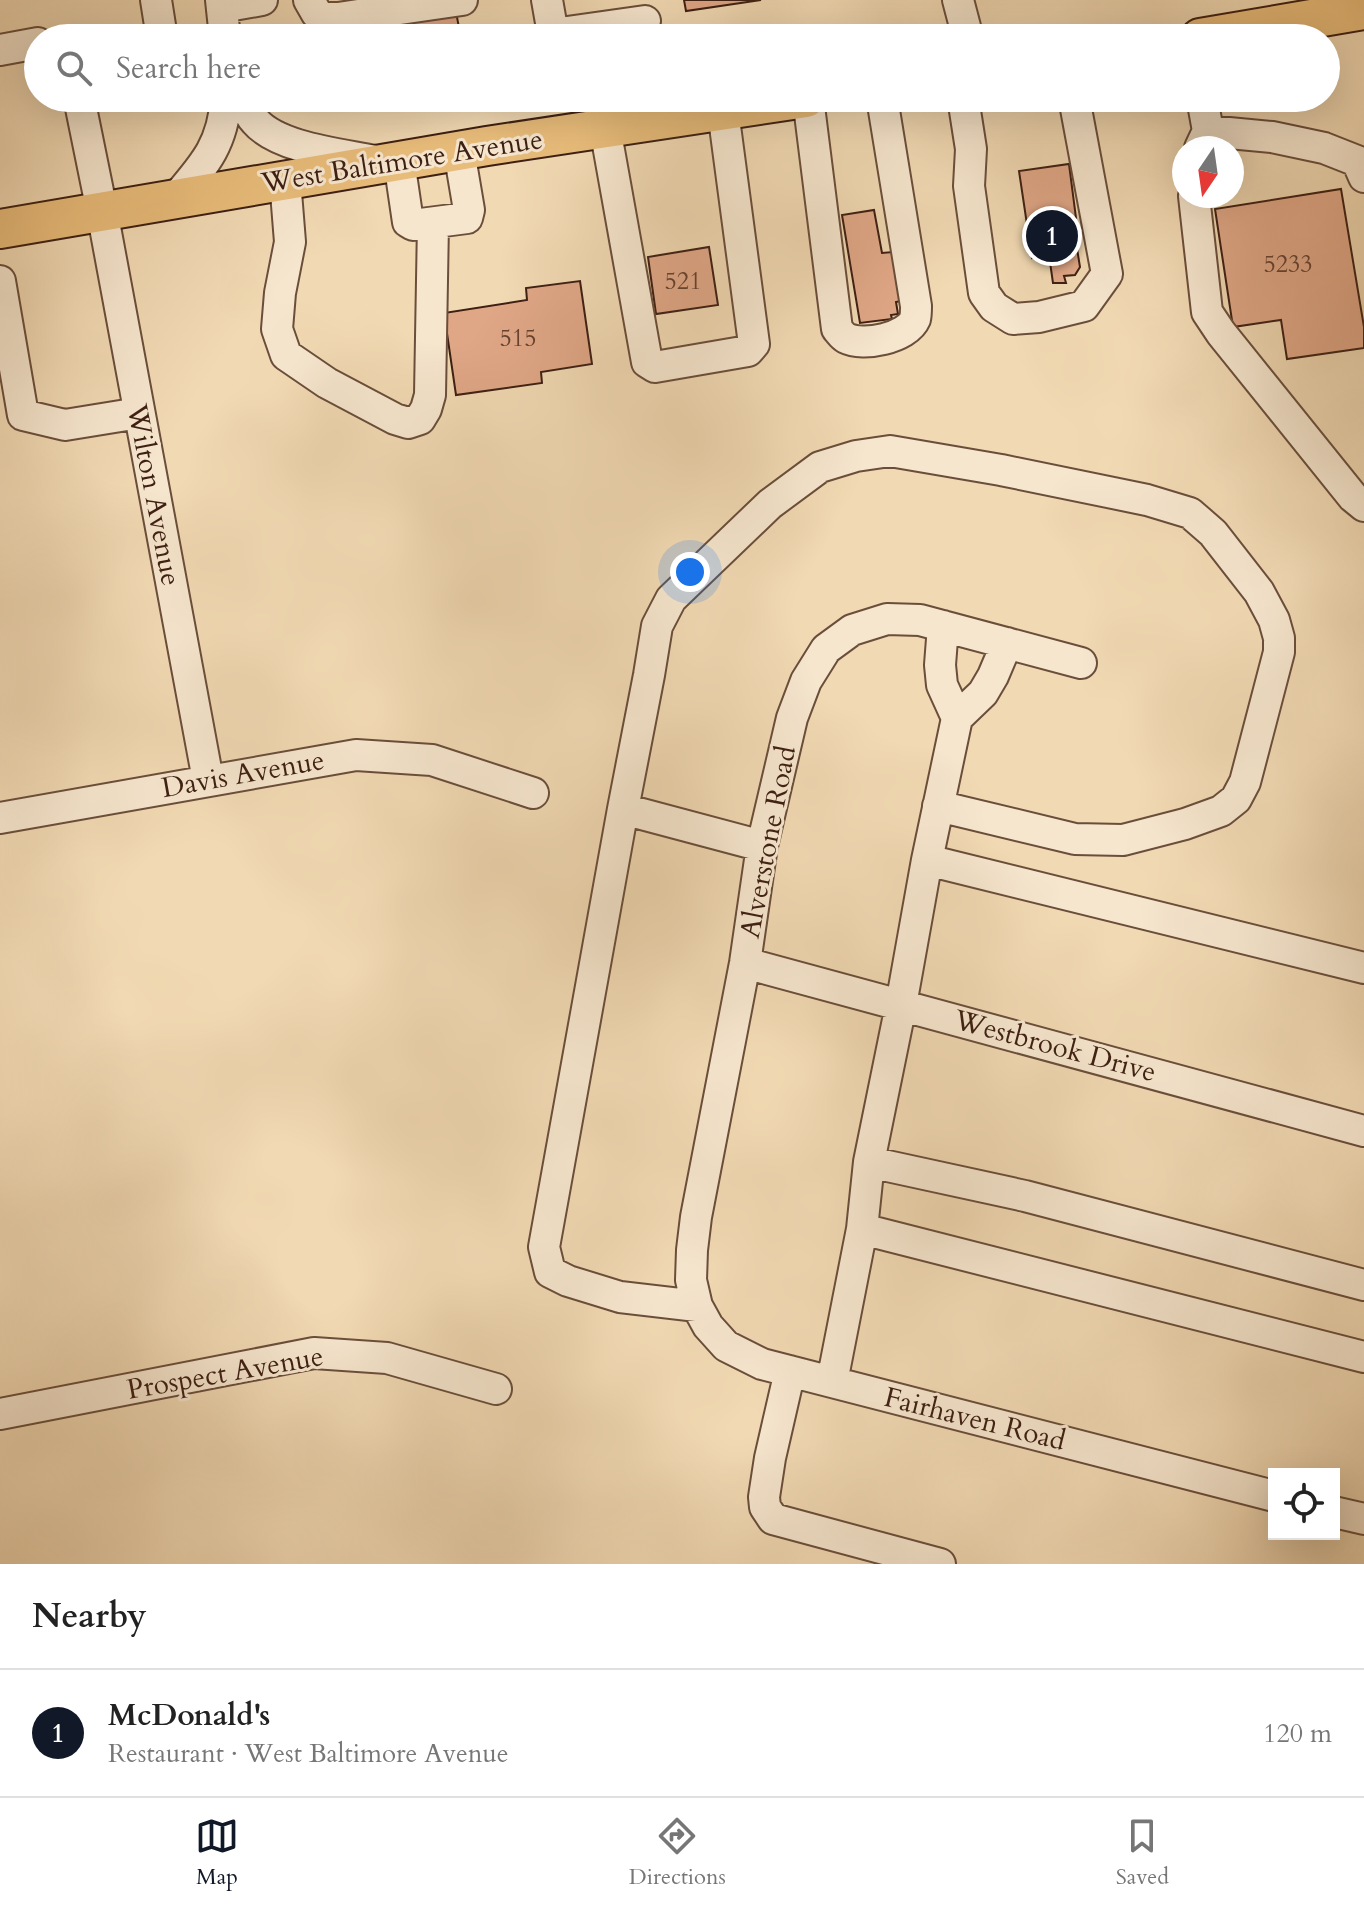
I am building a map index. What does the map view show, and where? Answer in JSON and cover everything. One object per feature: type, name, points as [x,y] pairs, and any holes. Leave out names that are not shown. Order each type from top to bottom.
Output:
[{"type":"main road","points":[[1282,24],[1364,10]]},
{"type":"main road","name":"West Baltimore Avenue","points":[[0,229],[605,128],[652,112]]},
{"type":"street","points":[[156,0],[160,24]]},
{"type":"street","points":[[223,24],[221,4],[262,0]]},
{"type":"street","points":[[309,0],[317,14],[338,18],[462,0]]},
{"type":"street","points":[[547,0],[551,24]]},
{"type":"street","points":[[958,0],[964,24]]},
{"type":"street","points":[[619,24],[645,20]]},
{"type":"street","points":[[0,50],[24,46]]},
{"type":"street","name":"Wilton Avenue","points":[[82,112],[208,780]]},
{"type":"street","points":[[175,199],[209,156],[220,136],[225,112]]},
{"type":"street","points":[[250,112],[253,119],[275,137],[292,143],[392,162],[408,222],[413,225],[467,218],[469,210],[459,151]]},
{"type":"street","points":[[605,128],[647,362],[655,367],[748,351],[754,344],[723,112]]},
{"type":"street","points":[[809,112],[837,329],[846,338],[864,341],[891,338],[915,320],[916,306],[884,112]]},
{"type":"street","points":[[965,112],[971,149],[969,186],[984,293],[994,307],[1013,319],[1039,317],[1084,306],[1107,274],[1077,112]]},
{"type":"street","points":[[1203,112],[1204,136]]},
{"type":"street","points":[[1244,138],[1272,137],[1324,148],[1357,161],[1364,177]]},
{"type":"street","points":[[285,180],[290,242],[277,329],[286,355],[327,383],[408,423],[420,419],[430,395],[433,223]]},
{"type":"street","points":[[1195,208],[1207,312],[1343,486],[1364,506]]},
{"type":"street","points":[[0,281],[23,415],[65,425],[139,413]]},
{"type":"street","points":[[697,1306],[620,1297],[568,1281],[550,1272],[544,1247],[657,626],[671,599],[770,504],[820,467],[856,456],[890,451],[1147,500],[1190,513],[1213,533],[1259,592],[1274,620],[1279,638],[1279,652],[1245,782],[1236,799],[1221,811],[1123,840],[1075,839],[938,806]]},
{"type":"street","name":"Alverstone Road","points":[[697,1306],[691,1280],[696,1217],[745,963],[762,846],[792,718],[806,681],[826,649],[852,630],[887,619],[920,620],[1081,663]]},
{"type":"street","points":[[943,626],[942,685],[957,718]]},
{"type":"street","points":[[832,1382],[862,1229],[869,1162],[957,718],[983,693],[1007,643]]},
{"type":"street","name":"Davis Avenue","points":[[0,818],[356,755],[432,760],[533,793]]},
{"type":"street","points":[[623,809],[762,846]]},
{"type":"street","points":[[927,860],[1364,968]]},
{"type":"street","name":"Westbrook Drive","points":[[745,963],[1364,1131]]},
{"type":"street","points":[[869,1162],[1025,1196],[1364,1285]]},
{"type":"street","points":[[862,1229],[1364,1357]]},
{"type":"street","name":"Fairhaven Road","points":[[697,1306],[708,1326],[726,1346],[762,1364],[1268,1494]]},
{"type":"street","name":"Prospect Avenue","points":[[0,1414],[314,1353],[387,1358],[496,1389]]},
{"type":"street","points":[[790,1371],[764,1497],[765,1507],[773,1519],[940,1564]]},
{"type":"street","points":[[1340,1513],[1364,1519]]},
{"type":"building","points":[[684,0],[761,0],[686,11]]},
{"type":"building","points":[[456,12],[458,24],[376,24]]},
{"type":"building","points":[[1069,164],[1076,218],[1072,218],[1080,267],[1075,275],[1064,276],[1066,283],[1053,283],[1049,255],[1032,258],[1019,171]]},
{"type":"building","points":[[1341,189],[1364,327],[1364,348],[1287,359],[1281,320],[1233,327],[1215,209],[1244,208],[1244,204]]},
{"type":"building","points":[[874,210],[882,253],[893,252],[901,301],[896,302],[898,314],[891,315],[892,319],[860,323],[842,215]]},
{"type":"building","points":[[709,247],[718,305],[656,314],[648,257]]},
{"type":"building","points":[[580,281],[592,364],[541,372],[542,383],[456,395],[444,313],[527,300],[526,288]]},
{"type":"place","name":"McDonald's","points":[[1052,236]]}]
